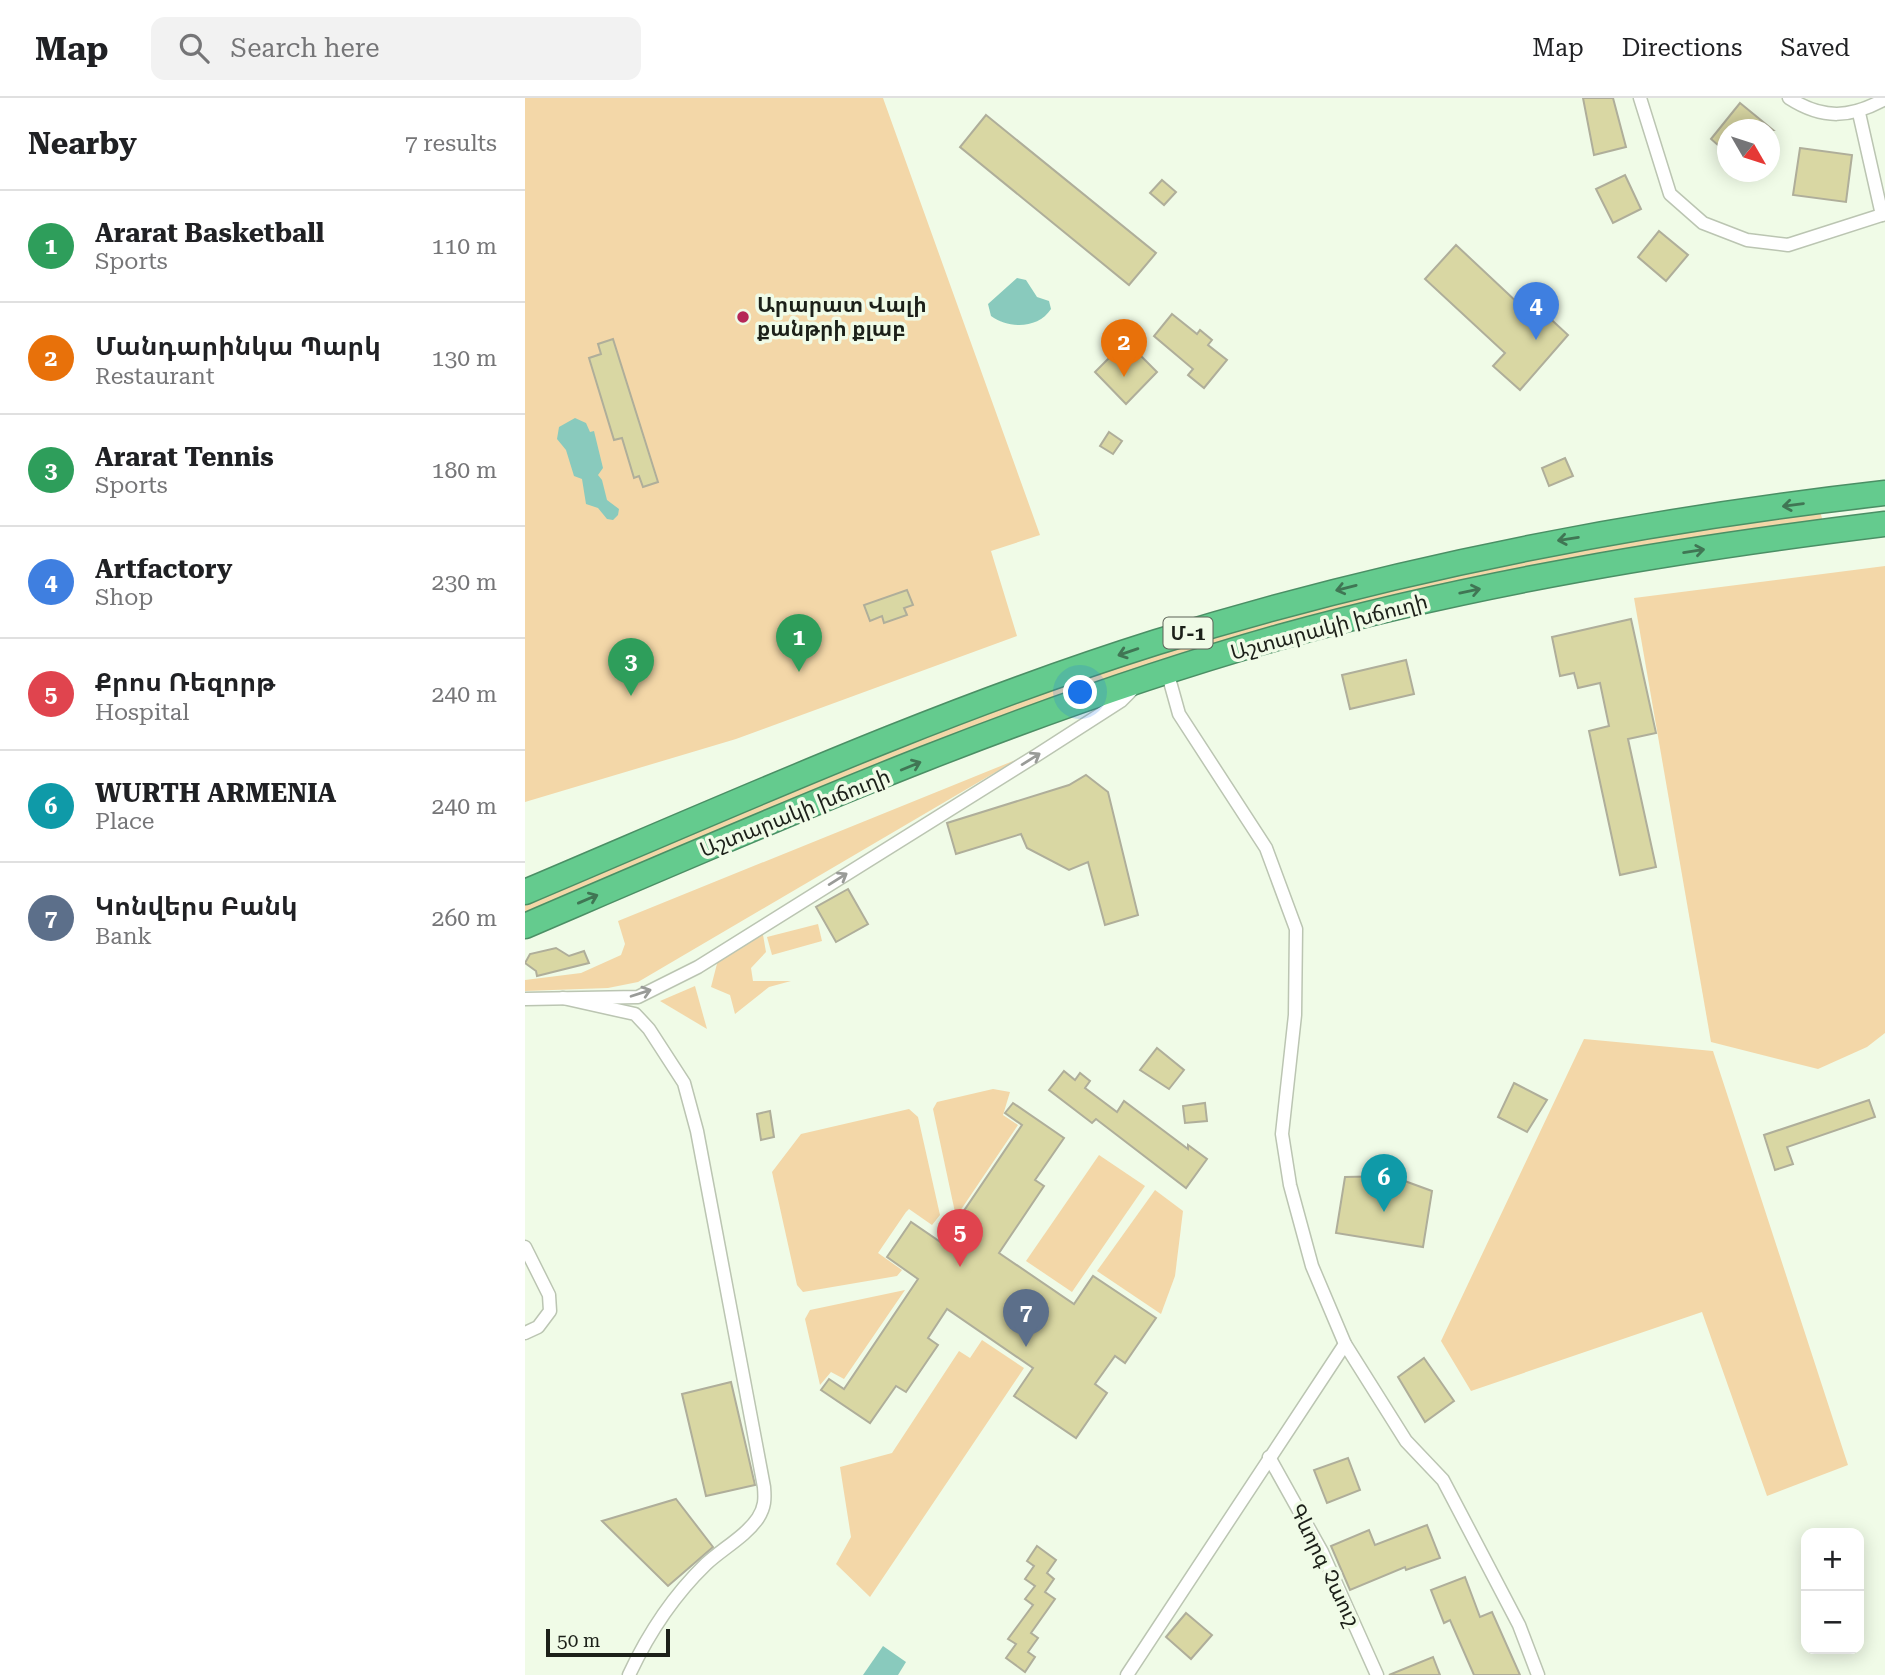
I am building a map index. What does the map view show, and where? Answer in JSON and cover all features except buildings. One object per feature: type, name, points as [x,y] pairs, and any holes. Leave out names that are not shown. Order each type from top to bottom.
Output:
[{"type":"highway","name":"Աշտարակի խճուղի","points":[[525,892],[788,781],[1024,688],[1257,612],[1398,574],[1555,541],[1835,499],[1885,494]]},
{"type":"highway","points":[[1835,499],[1841,530]]},
{"type":"highway","name":"Աշտարակի խճուղի","points":[[525,926],[799,810],[1037,716],[1167,671],[1386,610],[1561,572],[1885,524]]},
{"type":"street","points":[[1640,98],[1670,194],[1703,223],[1747,240],[1788,245],[1884,214],[1859,113]]},
{"type":"street","points":[[1789,98],[1803,107],[1832,114],[1859,113],[1885,99]]},
{"type":"street","points":[[1167,671],[1179,714],[1266,848],[1296,929],[1296,1015],[1282,1134],[1290,1185],[1312,1266],[1345,1344],[1406,1441],[1443,1480],[1519,1625],[1538,1675]]},
{"type":"street","points":[[525,999],[638,997],[698,967],[1121,701],[1140,681]]},
{"type":"street","points":[[563,998],[635,1014],[649,1029],[684,1083],[697,1131],[764,1487],[765,1505],[757,1520],[705,1565],[664,1613],[642,1647],[629,1675]]},
{"type":"street","points":[[525,1247],[549,1295],[550,1311],[538,1327],[525,1333]]},
{"type":"street","points":[[1127,1675],[1345,1344]]},
{"type":"street","name":"Գևորգ Չաուշ","points":[[1269,1457],[1322,1552],[1377,1675]]},
{"type":"shaded area","name":"Արարատ Վալի քանթրի քլաբ","points":[[525,98],[883,98],[1040,535],[991,551],[1017,636],[736,739],[525,802]]},
{"type":"shaded area","points":[[1820,511],[1823,522],[1383,602],[525,917],[525,903],[801,787],[1080,678],[1175,647],[1339,600],[1475,569]]},
{"type":"shaded area","points":[[1885,566],[1885,1033],[1867,1047],[1818,1069],[1711,1042],[1634,598]]},
{"type":"shaded area","points":[[1018,759],[638,982],[608,988],[525,991],[525,980],[581,973],[621,955],[625,944],[618,921]]},
{"type":"shaded area","points":[[818,924],[822,941],[772,955],[767,937]]},
{"type":"shaded area","points":[[762,929],[766,952],[751,968],[753,981],[791,981],[769,987],[735,1014],[730,995],[711,987],[719,956]]},
{"type":"shaded area","points":[[695,986],[707,1029],[660,1001]]},
{"type":"shaded area","points":[[1584,1039],[1713,1051],[1848,1465],[1767,1496],[1702,1312],[1471,1391],[1441,1341]]},
{"type":"shaded area","points":[[993,1089],[1010,1092],[1003,1115],[1018,1125],[956,1217],[933,1109],[937,1102]]},
{"type":"shaded area","points":[[909,1109],[918,1117],[940,1215],[932,1225],[909,1209],[906,1212],[878,1253],[902,1270],[897,1276],[803,1292],[797,1285],[772,1172],[801,1134]]},
{"type":"shaded area","points":[[1099,1155],[1145,1186],[1072,1292],[1026,1261]]},
{"type":"shaded area","points":[[1155,1190],[1183,1211],[1175,1276],[1161,1314],[1097,1271]]},
{"type":"shaded area","points":[[905,1290],[844,1379],[831,1372],[820,1385],[805,1319],[810,1310]]},
{"type":"shaded area","points":[[982,1340],[1024,1368],[870,1597],[836,1564],[851,1537],[840,1467],[892,1453],[959,1351],[970,1358]]},
{"type":"water","points":[[1017,278],[1026,280],[1037,297],[1049,301],[1051,309],[1039,320],[1014,325],[991,316],[988,304]]},
{"type":"water","points":[[575,418],[586,423],[590,432],[594,431],[603,468],[598,475],[607,500],[619,509],[613,520],[607,519],[598,508],[586,504],[582,479],[574,476],[566,450],[557,439],[559,427]]},
{"type":"water","points":[[883,1646],[906,1662],[898,1675],[863,1675]]},
{"type":"place","name":"Արարատ Վալի քանթրի քլաբ","points":[[743,317]]},
{"type":"place","name":"Artfactory","points":[[1536,340]]},
{"type":"place","name":"Մանդարինկա Պարկ","points":[[1124,377]]},
{"type":"place","name":"Ararat Basketball","points":[[799,672]]},
{"type":"place","name":"Ararat Tennis","points":[[631,696]]},
{"type":"place","name":"WURTH ARMENIA","points":[[1384,1212]]},
{"type":"place","name":"Քրոս Ռեզորթ","points":[[960,1267]]},
{"type":"place","name":"Կոնվերս Բանկ","points":[[1026,1347]]}]
